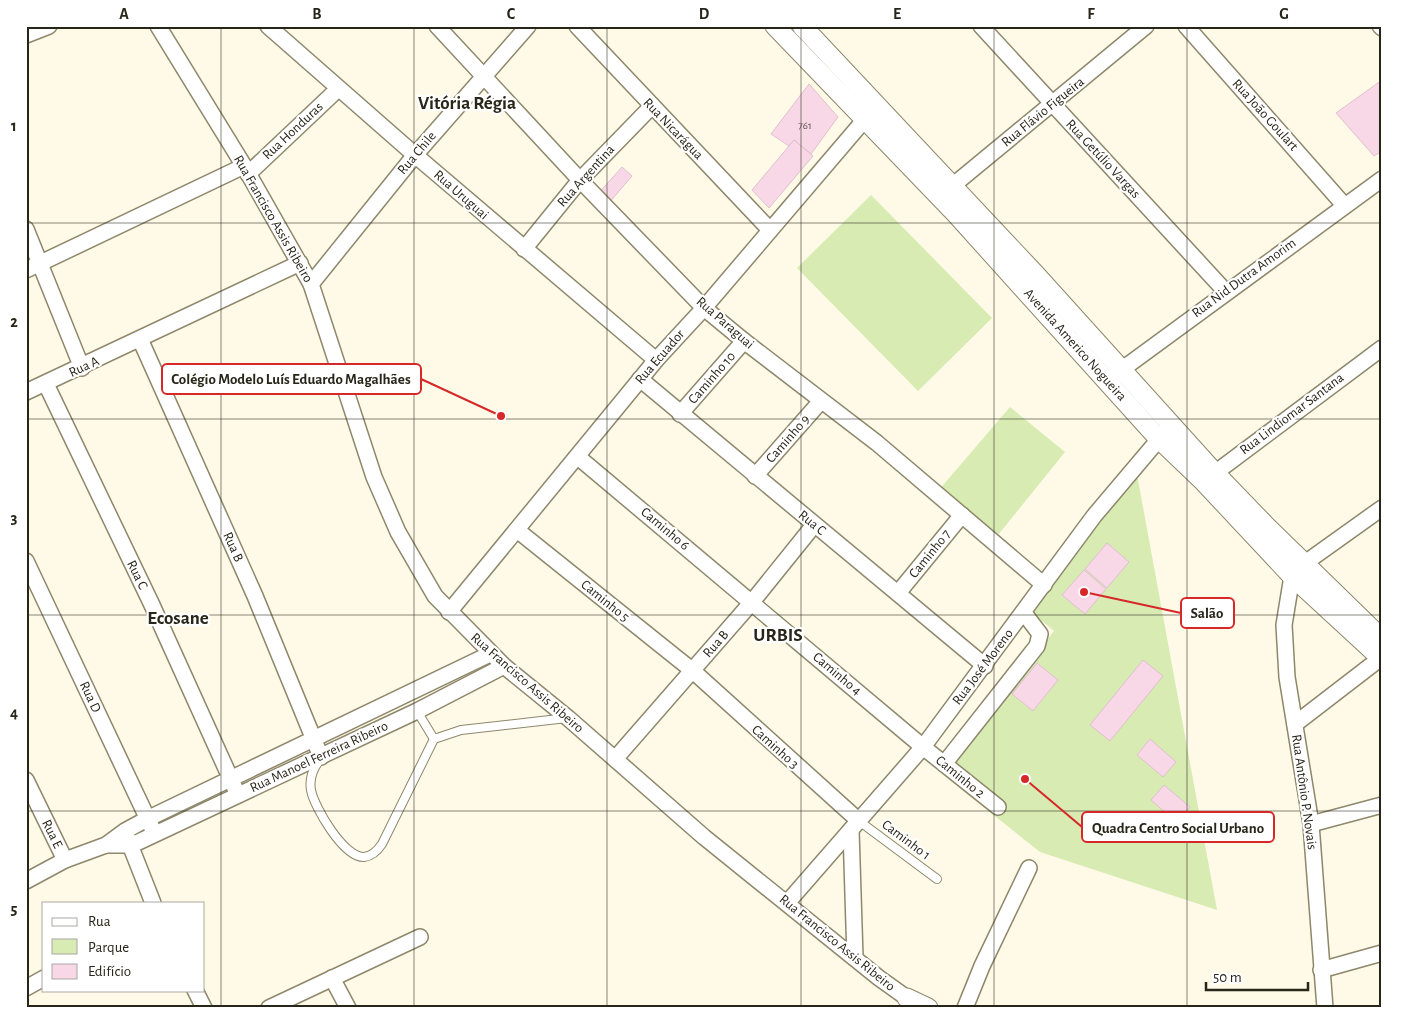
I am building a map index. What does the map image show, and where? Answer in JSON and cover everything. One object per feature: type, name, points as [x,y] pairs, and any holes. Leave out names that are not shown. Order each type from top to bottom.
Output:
[{"type":"street","points":[[26,35],[49,26]]},
{"type":"street","name":"Rua Francisco Assis Ribeiro","points":[[158,26],[246,170],[311,284],[374,477],[414,563],[434,596],[490,654],[568,718],[704,837],[908,1003]]},
{"type":"street","name":"Rua Uruguai","points":[[268,26],[338,89],[656,360]]},
{"type":"street","name":"Rua Paraguai","points":[[437,26],[580,180],[704,308],[877,443],[1044,585]]},
{"type":"street","name":"Rua Chile","points":[[311,284],[415,155],[528,26]]},
{"type":"street","name":"Rua Nicarágua","points":[[577,26],[770,230]]},
{"type":"street","name":"Avenida Americo Nogueira","points":[[774,26],[870,113],[946,192],[1115,374],[1165,432],[1299,570],[1381,658]]},
{"type":"street","name":"Avenida Americo Nogueira","points":[[802,26],[870,113]]},
{"type":"street","name":"Rua Getúlio Vargas","points":[[981,26],[1226,292]]},
{"type":"street","name":"Rua Flávio Figueira","points":[[946,192],[1146,26]]},
{"type":"street","name":"Rua João Goulart","points":[[1186,26],[1344,205]]},
{"type":"street","name":"Rua Honduras","points":[[26,270],[246,170],[338,89]]},
{"type":"street","name":"Rua Argentina","points":[[524,249],[580,180],[652,106]]},
{"type":"street","name":"Rua Ecuador","points":[[449,612],[656,360],[704,308],[870,113]]},
{"type":"street","name":"Rua Nid Dutra Amorim","points":[[1115,374],[1382,179]]},
{"type":"street","points":[[26,229],[82,368]]},
{"type":"street","points":[[140,340],[300,263]]},
{"type":"street","name":"Rua A","points":[[26,392],[140,340]]},
{"type":"street","name":"Rua B","points":[[140,340],[254,596],[322,757]]},
{"type":"street","name":"Caminho 10","points":[[680,414],[744,341]]},
{"type":"street","name":"Rua Lindiomar Santana","points":[[1209,477],[1382,348]]},
{"type":"street","name":"Rua C","points":[[640,379],[984,666]]},
{"type":"street","name":"Rua C","points":[[46,384],[152,605],[238,795]]},
{"type":"street","name":"Caminho 9","points":[[755,476],[821,401]]},
{"type":"street","name":"Rua José Moreno","points":[[787,903],[923,747],[1094,516],[1165,432]]},
{"type":"street","name":"Caminho 6","points":[[578,457],[752,602]]},
{"type":"street","points":[[1299,570],[1382,508]]},
{"type":"street","name":"Caminho 7","points":[[898,594],[962,515]]},
{"type":"street","name":"Rua B","points":[[615,759],[752,602],[814,525]]},
{"type":"street","name":"Caminho 5","points":[[517,530],[692,671]]},
{"type":"street","name":"Rua D","points":[[26,561],[154,834]]},
{"type":"street","name":"Avenida Americo Nogueira","points":[[1299,570],[1382,639]]},
{"type":"street","name":"Rua Antônio P. Novais","points":[[1299,570],[1284,624],[1287,677],[1311,824],[1325,1008]]},
{"type":"street","name":"Caminho 4","points":[[752,602],[923,747]]},
{"type":"street","points":[[944,764],[1037,646],[1040,634],[1024,612]]},
{"type":"street","name":"Rua Manoel Ferreira Ribeiro","points":[[26,881],[65,860],[106,845],[125,831],[147,819],[490,654]]},
{"type":"street","points":[[1295,724],[1381,658]]},
{"type":"street","name":"Rua Manoel Ferreira Ribeiro","points":[[106,845],[132,845],[322,757],[504,666]]},
{"type":"street","name":"Caminho 3","points":[[692,671],[855,825]]},
{"type":"street","name":"Caminho 2","points":[[923,747],[998,807]]},
{"type":"street","name":"Rua E","points":[[26,780],[65,860]]},
{"type":"street","points":[[1311,824],[1382,805]]},
{"type":"street","points":[[855,825],[855,958]]},
{"type":"street","points":[[125,831],[153,902]]},
{"type":"street","points":[[964,1008],[1029,868]]},
{"type":"street","points":[[269,1008],[420,937]]},
{"type":"street","points":[[1321,970],[1382,953]]},
{"type":"street","points":[[332,978],[348,1008]]},
{"type":"street","points":[[26,988],[42,979]]},
{"type":"street","points":[[196,992],[204,1008]]},
{"type":"street","points":[[908,1003],[928,1008]]},
{"type":"lane","points":[[417,711],[434,739]]},
{"type":"lane","points":[[322,757],[314,768],[310,781],[311,790],[318,808],[330,829],[349,850],[358,856],[366,857],[377,851],[382,844],[434,739],[460,730],[568,718]]},
{"type":"lane","name":"Caminho 1","points":[[855,825],[937,879]]},
{"type":"green space","points":[[871,195],[992,318],[918,391],[797,268]]},
{"type":"green space","points":[[1010,407],[1065,452],[994,540],[938,491]]},
{"type":"green space","points":[[1136,469],[1217,910],[1040,852],[942,774],[1054,631],[1022,604]]},
{"type":"building","points":[[1382,80],[1382,151],[1374,156],[1336,113]]},
{"type":"building","points":[[809,84],[838,117],[811,154],[794,140],[789,146],[771,134]]},
{"type":"building","points":[[794,140],[813,156],[769,208],[752,190]]},
{"type":"building","points":[[622,167],[632,176],[608,204],[597,195]]},
{"type":"building","points":[[1107,543],[1129,562],[1107,588],[1085,569]]},
{"type":"building","points":[[1084,570],[1106,589],[1085,614],[1062,595]]},
{"type":"building","points":[[1143,660],[1163,676],[1110,741],[1090,725]]},
{"type":"building","points":[[1037,663],[1058,680],[1033,711],[1012,694]]},
{"type":"building","points":[[1150,739],[1176,762],[1163,777],[1137,755]]},
{"type":"building","points":[[1164,785],[1190,807],[1176,822],[1151,800]]},
{"type":"place","name":"Colégio Modelo Luís Eduardo Magalhães","points":[[501,416]]},
{"type":"place","name":"Salão","points":[[1084,592]]},
{"type":"place","name":"Quadra Centro Social Urbano","points":[[1025,779]]},
{"type":"district","name":"Vitória Régia","points":[[467,103]]},
{"type":"district","name":"Ecosane","points":[[178,618]]},
{"type":"district","name":"URBIS","points":[[778,635]]}]
